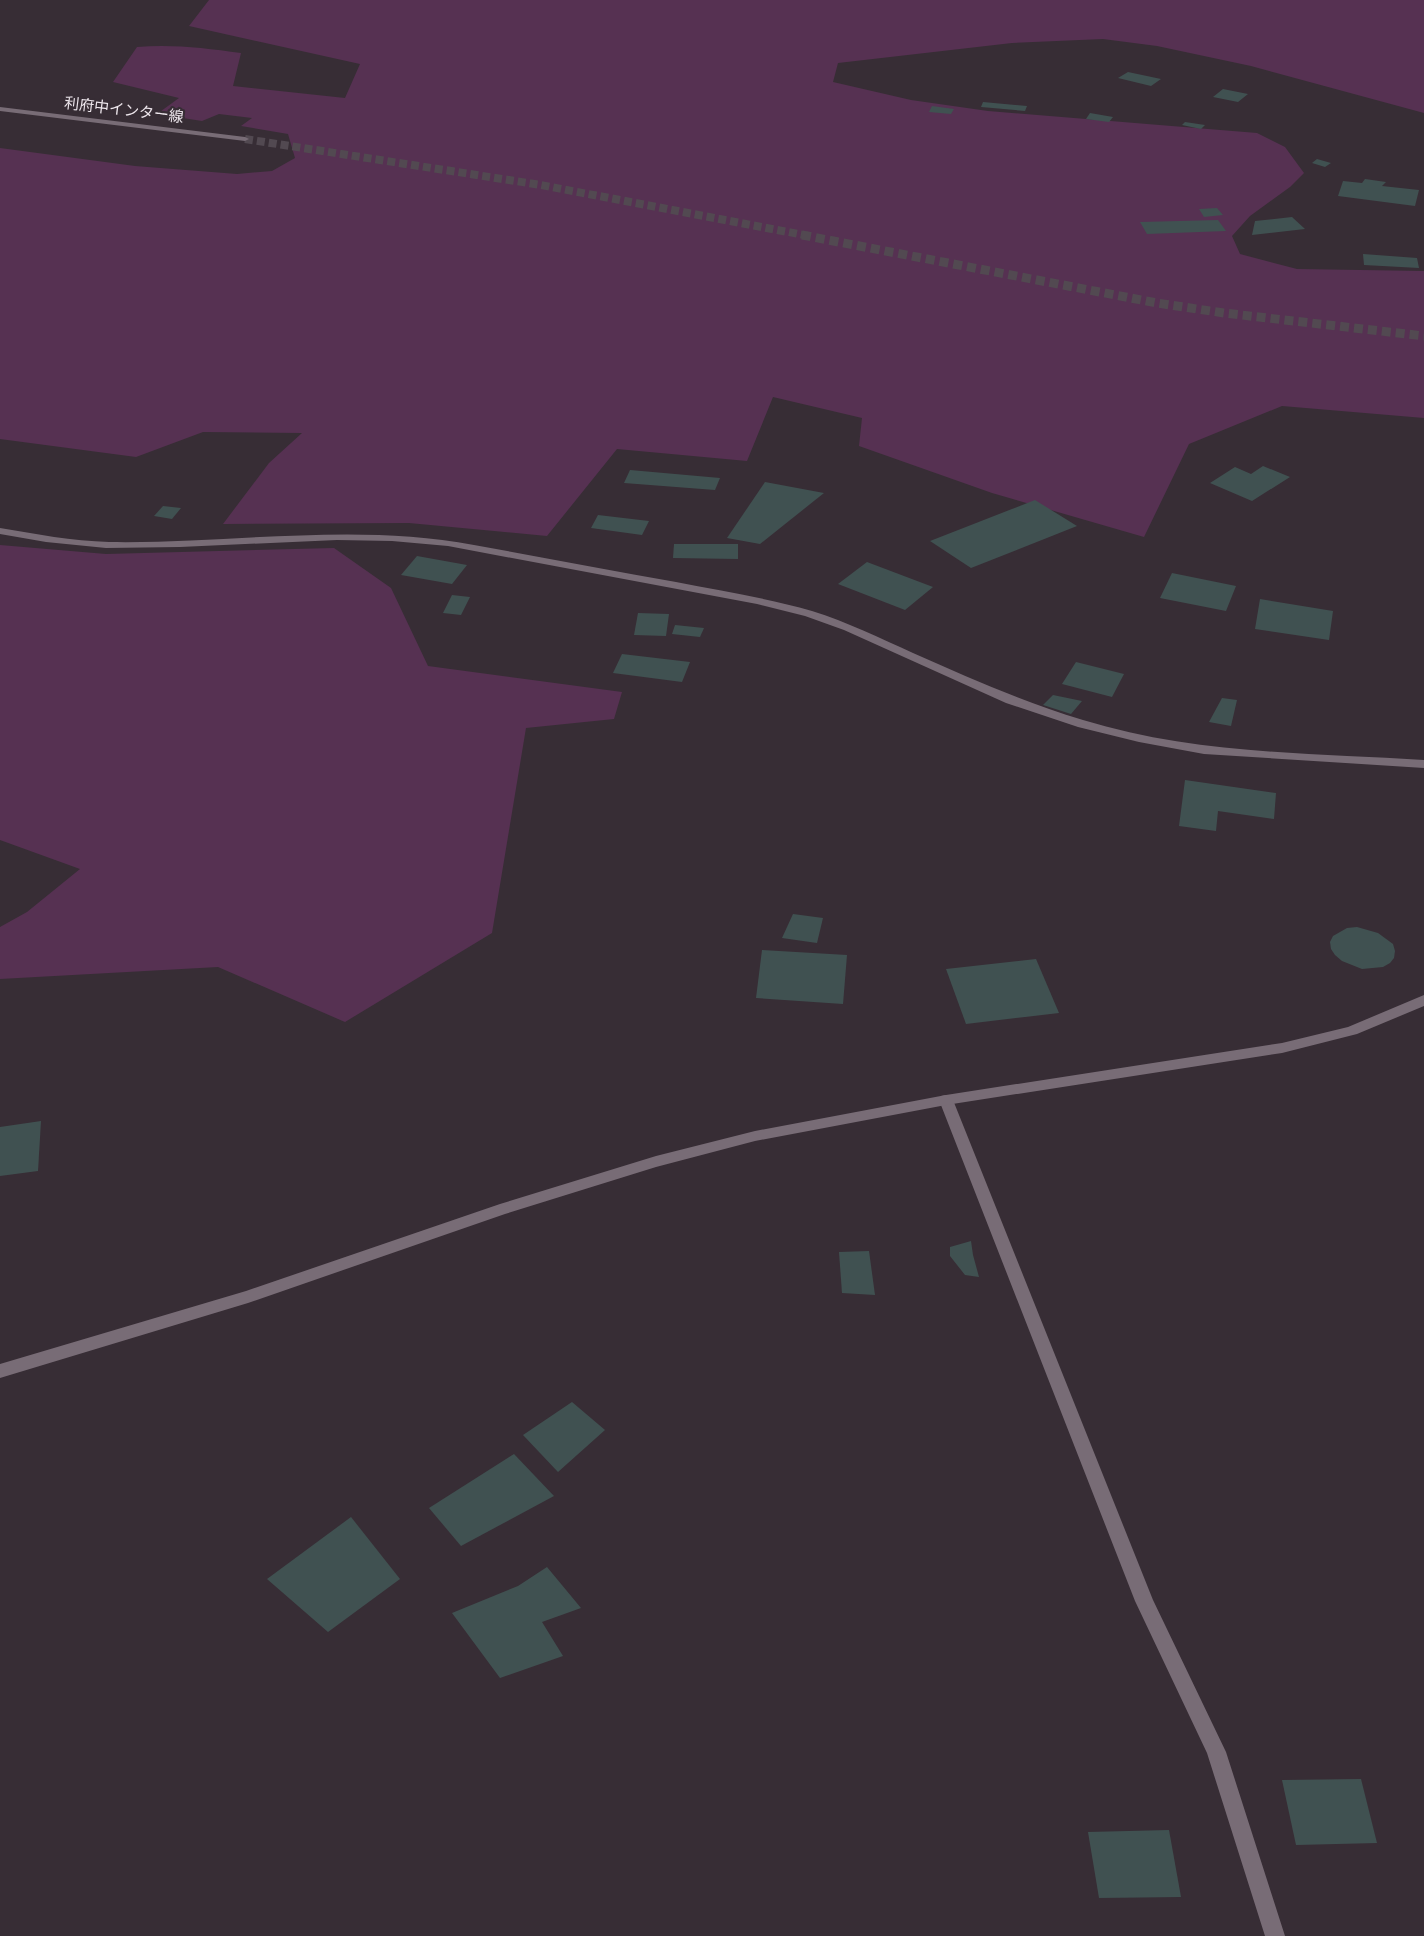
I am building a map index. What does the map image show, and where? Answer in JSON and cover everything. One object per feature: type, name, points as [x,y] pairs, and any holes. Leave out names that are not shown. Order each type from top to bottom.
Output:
[{"type":"street","name":"利府中インター線","points":[[0,109],[245,139]]},
{"type":"street","points":[[0,531],[46,539],[106,545],[180,544],[337,537],[392,538],[448,543],[756,601],[809,614],[848,628],[1010,700],[1082,724],[1139,738],[1204,750],[1424,764]]},
{"type":"street","points":[[0,1371],[248,1297],[500,1210],[656,1162],[755,1136],[946,1100],[1282,1048],[1352,1031],[1424,1000]]},
{"type":"street","points":[[946,1100],[1144,1602],[1216,1752],[1275,1936]]},
{"type":"shaded area","points":[[209,0],[1424,0],[1424,113],[1251,66],[1157,46],[1103,39],[1012,43],[838,63],[833,82],[911,100],[988,111],[1257,133],[1285,147],[1304,173],[1290,187],[1250,216],[1232,236],[1240,254],[1297,269],[1424,271],[1424,418],[1282,406],[1189,444],[1144,537],[992,493],[859,446],[862,418],[773,397],[747,461],[617,449],[547,536],[409,523],[223,524],[269,463],[302,433],[203,432],[136,457],[0,439],[0,148],[135,166],[237,174],[272,171],[295,158],[288,134],[241,126],[252,118],[219,114],[202,121],[157,114],[179,98],[113,82],[137,47],[189,47],[241,53],[233,86],[345,98],[360,64],[189,26]]},
{"type":"shaded area","points":[[0,545],[106,554],[334,548],[391,588],[428,666],[622,692],[614,719],[526,728],[492,933],[345,1022],[218,967],[0,979],[0,927],[27,912],[80,869],[0,840]]},
{"type":"building","points":[[1128,72],[1161,79],[1151,86],[1118,78]]},
{"type":"building","points":[[1223,89],[1248,94],[1238,102],[1213,97]]},
{"type":"building","points":[[983,102],[1027,106],[1025,111],[981,107]]},
{"type":"building","points":[[932,106],[954,109],[951,114],[929,112]]},
{"type":"building","points":[[1090,113],[1113,117],[1109,122],[1086,119]]},
{"type":"building","points":[[1185,122],[1205,125],[1201,129],[1182,125]]},
{"type":"building","points":[[1317,159],[1331,163],[1325,167],[1312,163]]},
{"type":"building","points":[[1365,179],[1386,182],[1382,186],[1419,190],[1415,206],[1338,196],[1343,181],[1362,183]]},
{"type":"building","points":[[1217,208],[1223,215],[1204,217],[1199,209]]},
{"type":"building","points":[[1292,217],[1305,229],[1252,235],[1255,221]]},
{"type":"building","points":[[1218,220],[1226,231],[1147,234],[1140,222]]},
{"type":"building","points":[[1363,254],[1417,258],[1419,268],[1364,265]]},
{"type":"building","points":[[1263,466],[1290,477],[1252,501],[1210,483],[1235,467],[1251,474]]},
{"type":"building","points":[[630,470],[720,478],[715,490],[624,483]]},
{"type":"building","points":[[765,482],[824,493],[760,544],[727,538]]},
{"type":"building","points":[[1035,500],[1077,526],[971,568],[930,541]]},
{"type":"building","points":[[163,506],[181,508],[172,519],[154,516]]},
{"type":"building","points":[[598,515],[649,521],[642,535],[591,528]]},
{"type":"building","points":[[674,544],[738,544],[738,559],[673,558]]},
{"type":"building","points":[[417,556],[467,565],[452,584],[401,575]]},
{"type":"building","points":[[867,562],[933,587],[905,610],[838,584]]},
{"type":"building","points":[[1172,573],[1236,586],[1226,611],[1160,598]]},
{"type":"building","points":[[452,595],[470,597],[461,615],[443,613]]},
{"type":"building","points":[[1260,599],[1333,611],[1329,640],[1255,629]]},
{"type":"building","points":[[638,613],[669,614],[666,636],[634,635]]},
{"type":"building","points":[[675,625],[704,628],[700,637],[672,634]]},
{"type":"building","points":[[622,654],[690,662],[682,682],[613,673]]},
{"type":"building","points":[[1076,662],[1124,674],[1112,697],[1062,684]]},
{"type":"building","points":[[1053,695],[1082,701],[1071,714],[1043,705]]},
{"type":"building","points":[[1222,698],[1237,700],[1231,726],[1209,722]]},
{"type":"building","points":[[1185,780],[1276,793],[1274,819],[1218,811],[1216,831],[1179,826]]},
{"type":"building","points":[[793,914],[823,918],[817,943],[782,938]]},
{"type":"building","points":[[1357,927],[1378,933],[1393,944],[1394,958],[1390,963],[1383,967],[1362,969],[1342,961],[1335,955],[1331,949],[1330,942],[1333,936],[1347,928]]},
{"type":"building","points":[[762,950],[847,955],[843,1004],[756,998]]},
{"type":"building","points":[[1036,959],[1059,1013],[966,1024],[946,969]]},
{"type":"building","points":[[41,1121],[38,1171],[0,1176],[0,1127]]},
{"type":"building","points":[[971,1241],[979,1277],[965,1275],[950,1256],[950,1247]]},
{"type":"building","points":[[869,1251],[875,1295],[842,1293],[839,1252]]},
{"type":"building","points":[[572,1402],[605,1430],[558,1472],[523,1435]]},
{"type":"building","points":[[514,1454],[554,1496],[461,1546],[429,1508]]},
{"type":"building","points":[[351,1517],[400,1579],[328,1632],[267,1579]]},
{"type":"building","points":[[547,1567],[581,1608],[542,1622],[563,1656],[500,1678],[452,1613],[518,1586]]},
{"type":"building","points":[[1361,1779],[1377,1843],[1296,1845],[1282,1780]]},
{"type":"building","points":[[1169,1830],[1181,1897],[1099,1898],[1088,1832]]},
{"type":"tunnel","points":[[245,139],[541,185],[809,236]]},
{"type":"tunnel","points":[[802,235],[1157,303],[1224,313],[1424,336]]}]
